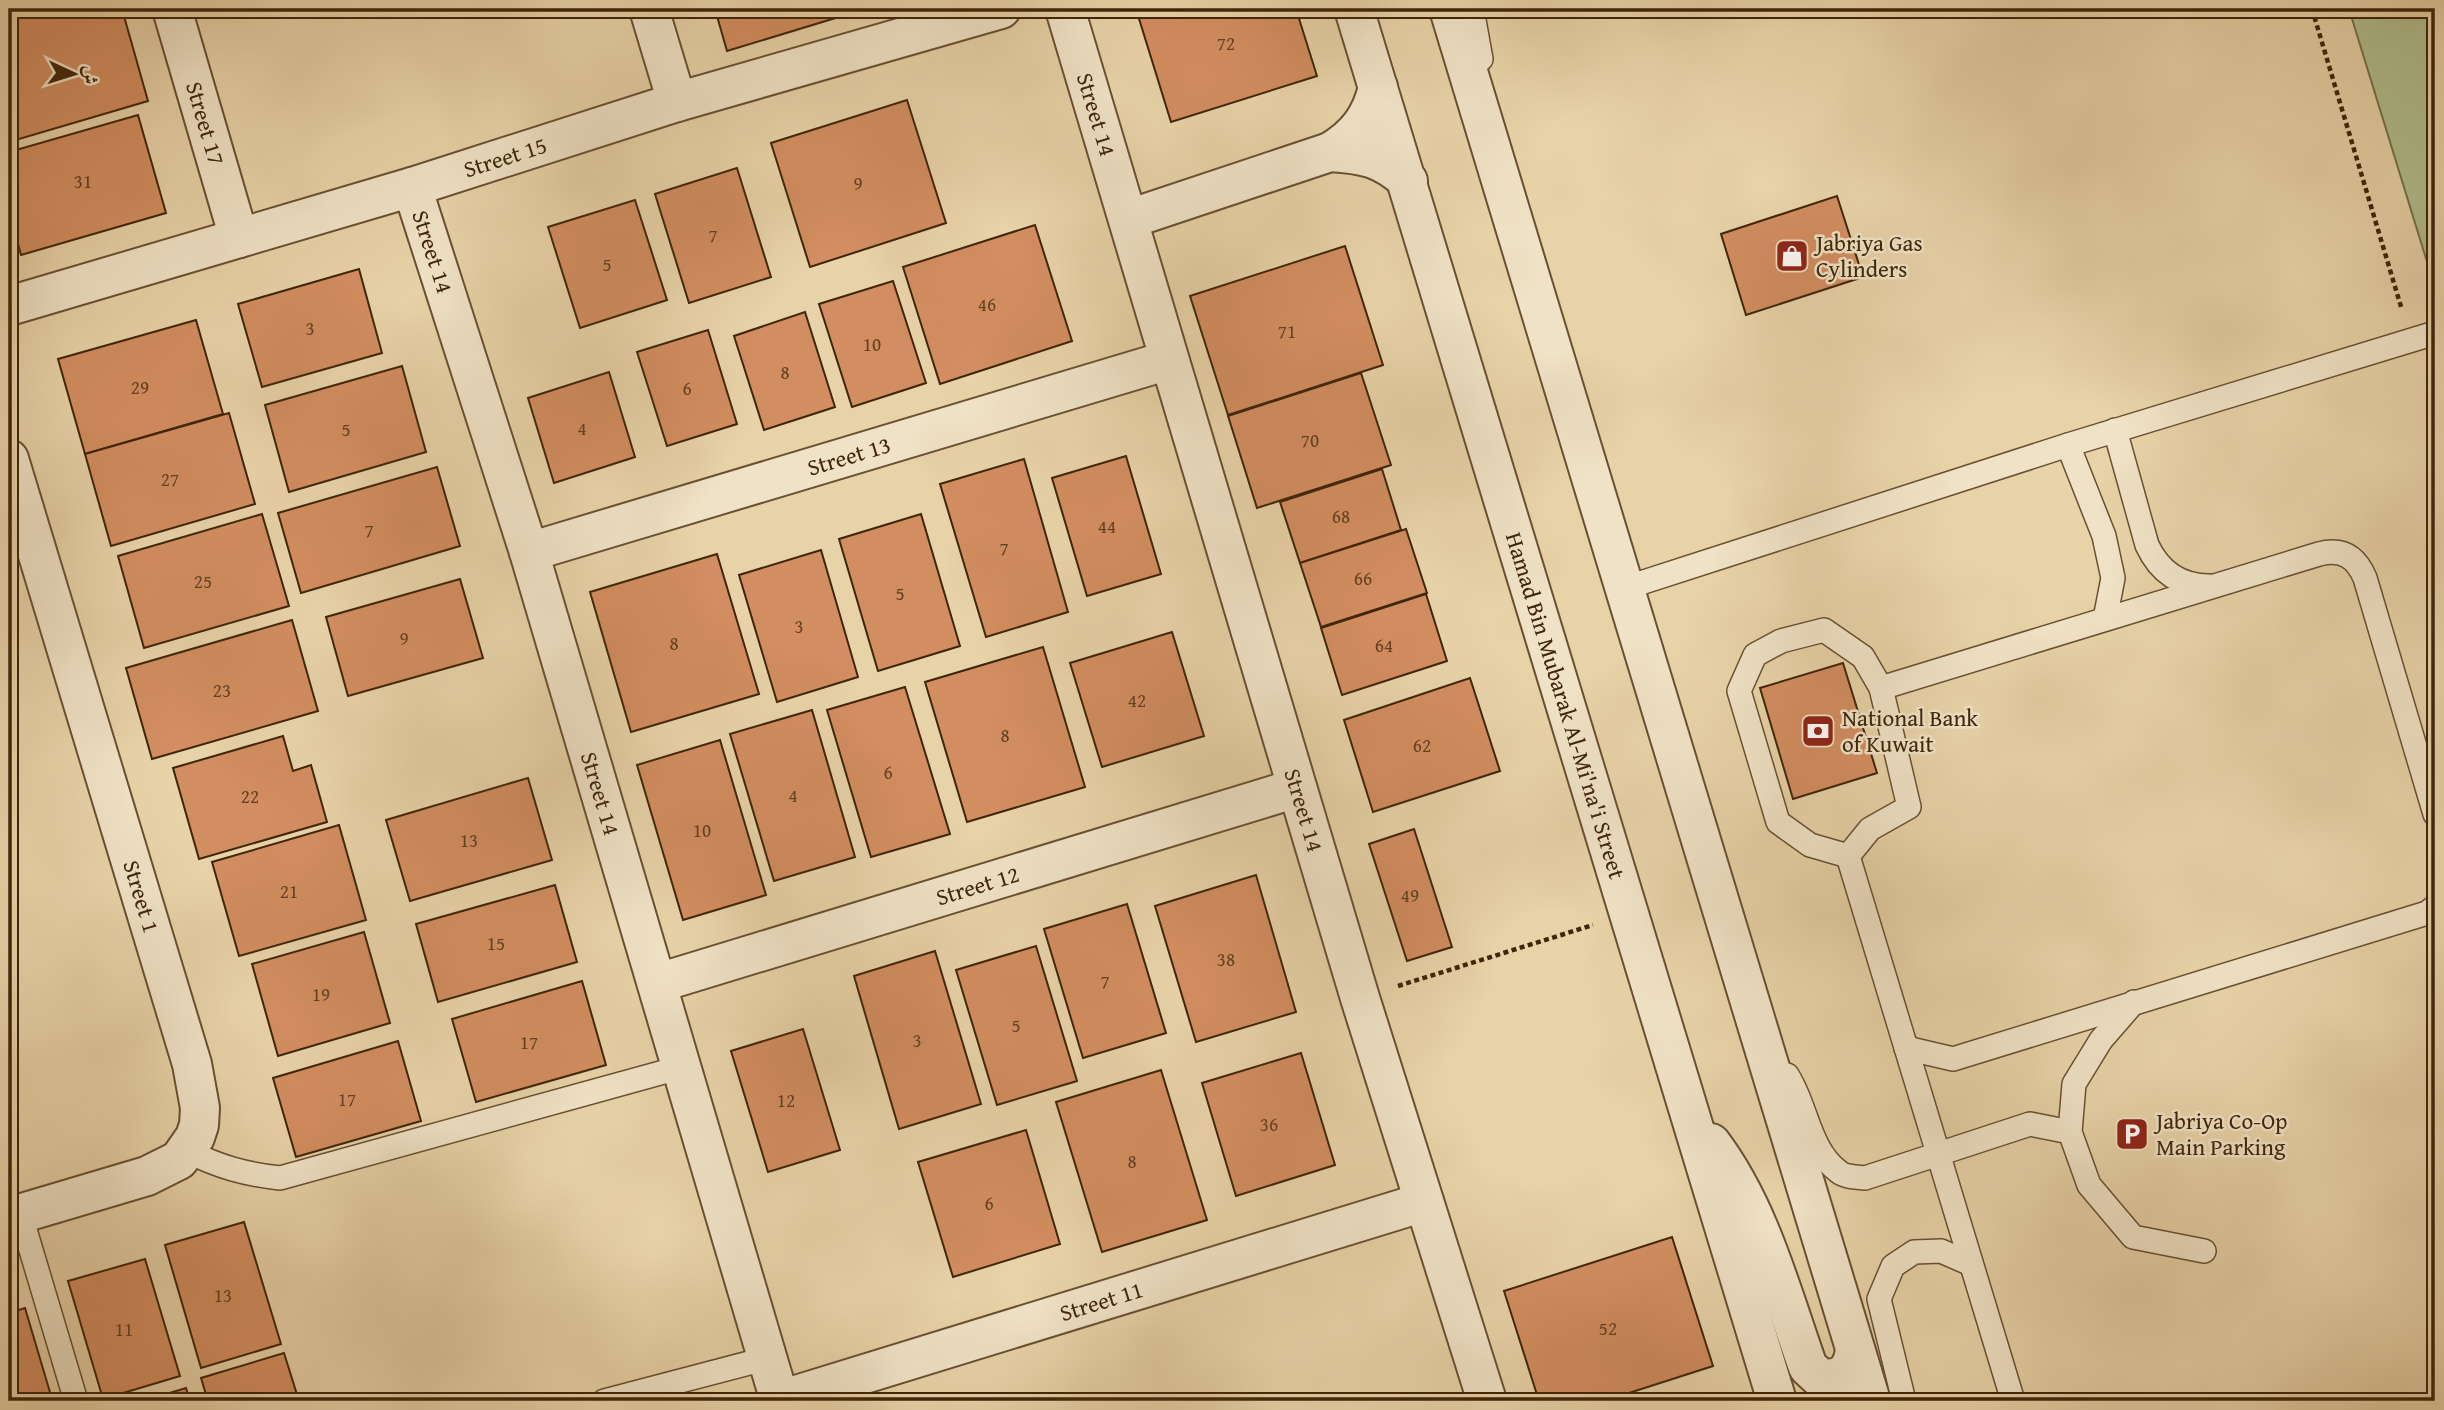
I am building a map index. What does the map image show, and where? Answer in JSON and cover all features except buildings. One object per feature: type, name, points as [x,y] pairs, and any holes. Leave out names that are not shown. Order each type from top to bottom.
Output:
[{"type":"street","name":"Street 17","points":[[172,9],[239,238]]},
{"type":"street","points":[[649,9],[677,102]]},
{"type":"street","name":"Street 15","points":[[9,306],[412,187],[677,102],[1001,9]]},
{"type":"street","name":"Street 14","points":[[1065,9],[1360,998],[1487,1401]]},
{"type":"street","name":"Hamad Bin Mubarak Al-Mi'na'i Street","points":[[1354,9],[1777,1401]]},
{"type":"street","points":[[1449,9],[1871,1401]]},
{"type":"street","points":[[1129,219],[1330,152],[1357,132],[1374,103],[1378,87]]},
{"type":"street","points":[[1330,152],[1374,158],[1396,170],[1408,181]]},
{"type":"street","name":"Street 14","points":[[412,187],[529,552],[780,1401]]},
{"type":"street","name":"Street 13","points":[[529,552],[1169,360]]},
{"type":"street","name":"Street 1","points":[[9,459],[192,1064],[200,1108],[195,1137],[187,1151]]},
{"type":"street","name":"Street 12","points":[[658,982],[1297,788]]},
{"type":"street","points":[[1689,1113],[1742,1190],[1761,1233],[1808,1367],[1820,1378],[1834,1379],[1843,1376],[1851,1368],[1855,1350]]},
{"type":"street","points":[[15,1215],[147,1176],[178,1160],[187,1151]]},
{"type":"street","name":"Street 11","points":[[780,1401],[1424,1202]]},
{"type":"lane","points":[[1472,9],[1503,186]]},
{"type":"lane","points":[[1625,588],[2115,430],[2435,333]]},
{"type":"lane","points":[[2115,430],[2147,544],[2154,560],[2166,573],[2181,582],[2216,586]]},
{"type":"lane","points":[[2068,445],[2104,536],[2113,578],[2105,619]]},
{"type":"lane","points":[[1881,688],[2330,551],[2343,552],[2361,567],[2365,578],[2435,814]]},
{"type":"lane","points":[[1824,630],[1863,657],[1881,688],[1909,807],[1870,829],[1848,856],[1810,845],[1778,822],[1739,691],[1755,655],[1781,641],[1824,630]]},
{"type":"lane","points":[[1848,856],[2013,1401]]},
{"type":"lane","points":[[1906,1048],[1953,1059],[2427,913],[2435,907]]},
{"type":"lane","points":[[2134,1002],[2101,1040],[2074,1084],[2070,1132],[2090,1185],[2133,1237],[2204,1251]]},
{"type":"lane","points":[[1758,1030],[1794,1085],[1819,1151],[1840,1174],[1866,1178],[2030,1124],[2070,1132]]},
{"type":"lane","points":[[187,1151],[216,1166],[247,1175],[280,1178],[682,1068]]},
{"type":"lane","points":[[15,1215],[76,1401]]},
{"type":"lane","points":[[1904,1401],[1879,1298],[1893,1266],[1914,1252],[1941,1251],[1971,1264]]},
{"type":"lane","points":[[604,1401],[768,1358]]},
{"type":"path","points":[[2312,9],[2411,340]]},
{"type":"path","points":[[1360,998],[1629,914]]},
{"type":"green space","points":[[2349,9],[2435,9],[2435,277],[2432,278]]},
{"type":"place","name":"Jabriya Gas Cylinders","points":[[1792,256]]},
{"type":"place","name":"National Bank of Kuwait","points":[[1818,731]]},
{"type":"place","name":"Jabriya Co-Op Main Parking","points":[[2132,1134]]}]
